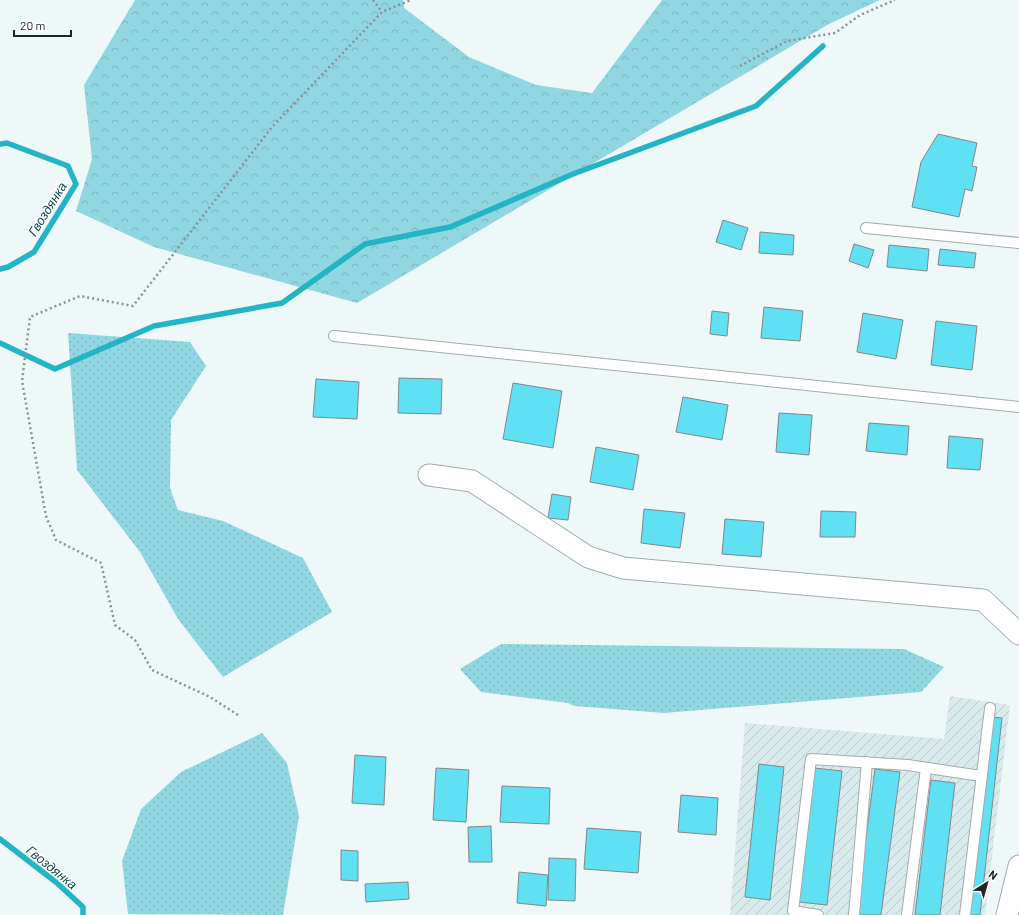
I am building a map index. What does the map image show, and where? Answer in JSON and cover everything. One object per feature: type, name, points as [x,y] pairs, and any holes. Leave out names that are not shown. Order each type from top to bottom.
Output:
[{"type":"street","points":[[429,476],[472,481],[588,557],[623,568],[983,600],[1019,634]]},
{"type":"street","points":[[1007,915],[1019,866]]},
{"type":"lane","points":[[866,228],[1019,243]]},
{"type":"lane","points":[[334,336],[1019,407]]},
{"type":"lane","points":[[965,915],[990,708]]},
{"type":"lane","points":[[818,915],[793,911],[811,759],[867,762],[926,768],[981,776]]},
{"type":"lane","points":[[854,915],[867,762]]},
{"type":"lane","points":[[907,915],[926,768]]},
{"type":"path","points":[[373,0],[382,12]]},
{"type":"path","points":[[238,715],[210,697],[152,670],[135,640],[115,625],[101,563],[56,540],[46,516],[22,381],[30,317],[80,296],[133,306],[272,126],[382,12],[411,0]]},
{"type":"path","points":[[740,66],[787,41],[835,33],[860,15],[895,0]]},
{"type":"shaded area","points":[[950,696],[1010,705],[985,915],[730,915],[745,723],[944,739]]},
{"type":"green space","points":[[135,0],[403,0],[404,8],[469,57],[536,85],[592,93],[662,0],[880,0],[829,24],[357,303],[154,247],[76,211],[92,159],[84,85]]},
{"type":"green space","points":[[68,333],[190,342],[206,366],[171,420],[170,488],[178,510],[223,521],[303,558],[332,612],[223,677],[178,619],[140,552],[77,470]]},
{"type":"green space","points":[[501,644],[904,649],[944,667],[921,692],[664,713],[574,706],[568,703],[481,692],[460,669]]},
{"type":"green space","points":[[262,733],[287,763],[299,816],[283,915],[128,914],[122,861],[141,809],[181,772]]},
{"type":"building","points":[[938,134],[977,143],[972,166],[977,167],[972,191],[965,189],[959,217],[912,207],[921,162]]},
{"type":"building","points":[[723,220],[748,228],[741,250],[716,242]]},
{"type":"building","points":[[760,232],[794,235],[793,255],[759,253]]},
{"type":"building","points":[[854,244],[874,250],[868,268],[849,261]]},
{"type":"building","points":[[889,245],[929,249],[927,271],[887,267]]},
{"type":"building","points":[[940,249],[976,253],[974,268],[938,265]]},
{"type":"building","points":[[764,307],[803,311],[800,341],[761,338]]},
{"type":"building","points":[[712,311],[729,313],[727,336],[710,334]]},
{"type":"building","points":[[863,313],[903,320],[896,359],[857,352]]},
{"type":"building","points":[[936,321],[977,326],[972,370],[931,365]]},
{"type":"building","points":[[399,378],[442,379],[441,414],[398,413]]},
{"type":"building","points":[[316,379],[359,382],[357,419],[313,417]]},
{"type":"building","points":[[513,383],[562,391],[553,448],[503,439]]},
{"type":"building","points":[[683,397],[728,405],[722,440],[676,432]]},
{"type":"building","points":[[779,413],[812,415],[809,455],[776,452]]},
{"type":"building","points":[[869,423],[909,426],[907,455],[866,451]]},
{"type":"building","points":[[949,436],[983,439],[980,470],[947,468]]},
{"type":"building","points":[[596,447],[639,455],[633,490],[590,482]]},
{"type":"building","points":[[552,494],[571,497],[568,520],[548,518]]},
{"type":"building","points":[[644,509],[685,513],[680,548],[641,543]]},
{"type":"building","points":[[821,511],[856,512],[855,537],[820,537]]},
{"type":"building","points":[[725,519],[764,522],[761,557],[722,554]]},
{"type":"building","points":[[993,717],[1002,718],[980,915],[970,915]]},
{"type":"building","points":[[355,755],[386,757],[384,805],[352,803]]},
{"type":"building","points":[[759,764],[784,767],[770,900],[745,897]]},
{"type":"building","points":[[436,768],[469,770],[466,822],[433,820]]},
{"type":"building","points":[[814,768],[842,771],[827,905],[799,902]]},
{"type":"building","points":[[875,769],[900,772],[881,915],[862,915],[856,914]]},
{"type":"building","points":[[931,780],[955,783],[940,915],[915,915]]},
{"type":"building","points":[[502,786],[550,788],[549,824],[500,822]]},
{"type":"building","points":[[681,795],[718,798],[716,835],[678,832]]},
{"type":"building","points":[[491,826],[492,862],[469,862],[468,827]]},
{"type":"building","points":[[587,828],[641,832],[638,873],[584,869]]},
{"type":"building","points":[[341,850],[358,851],[358,881],[341,880]]},
{"type":"building","points":[[549,858],[576,859],[575,901],[548,900]]},
{"type":"building","points":[[519,872],[548,875],[546,906],[517,903]]},
{"type":"building","points":[[408,882],[409,899],[366,902],[365,884]]},
{"type":"waterway","points":[[0,343],[55,369],[154,326],[282,303],[365,244],[450,227],[573,174],[756,106],[823,46]]},
{"type":"waterway","name":"Гвоздянка","points":[[0,144],[7,143],[68,166],[76,184],[34,252],[8,267],[0,269]]},
{"type":"waterway","name":"Гвоздянка","points":[[0,839],[57,883],[83,907],[83,915]]}]
